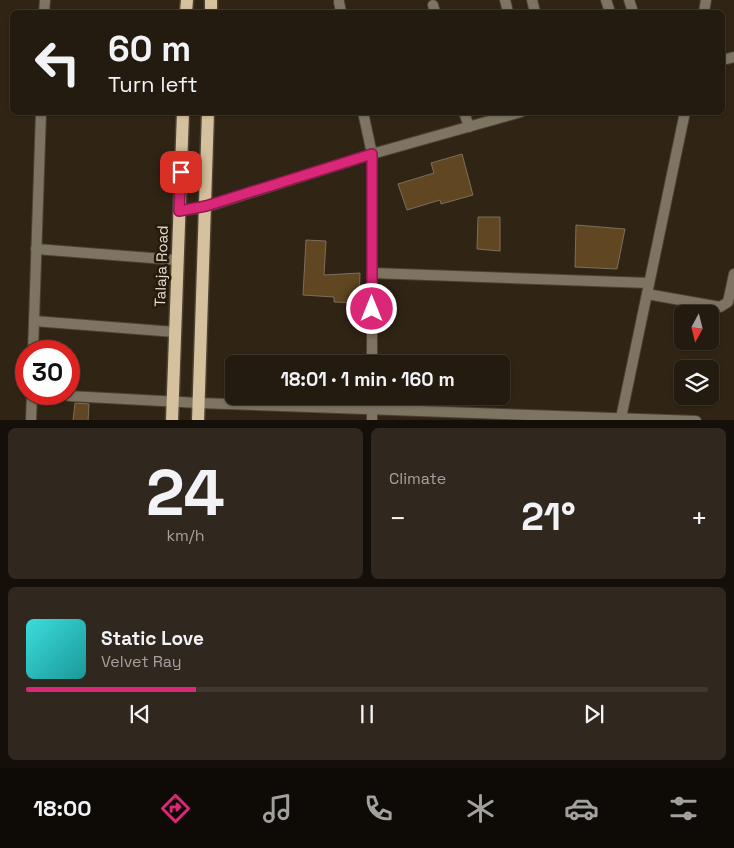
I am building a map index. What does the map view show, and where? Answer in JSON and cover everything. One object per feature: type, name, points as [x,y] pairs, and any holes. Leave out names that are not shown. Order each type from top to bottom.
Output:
[{"type":"main road","name":"Talaja Road","points":[[172,420],[183,115]]},
{"type":"main road","points":[[198,420],[208,115]]},
{"type":"street","points":[[33,340],[41,115]]},
{"type":"street","points":[[364,115],[372,154],[372,355]]},
{"type":"street","points":[[465,115],[469,127]]},
{"type":"street","points":[[179,211],[206,206],[372,154],[511,115]]},
{"type":"street","points":[[621,418],[685,115]]},
{"type":"street","points":[[36,249],[178,260]]},
{"type":"street","points":[[372,273],[649,283]]},
{"type":"street","points":[[647,294],[720,307],[728,302],[734,274]]},
{"type":"street","points":[[34,322],[175,332]]},
{"type":"street","points":[[80,397],[696,420]]},
{"type":"street","points":[[31,420],[32,405]]},
{"type":"street","points":[[372,405],[372,420]]},
{"type":"building","points":[[462,154],[473,195],[441,204],[440,200],[407,210],[398,184],[434,173],[431,163]]},
{"type":"building","points":[[478,217],[500,217],[500,251],[477,249]]},
{"type":"building","points":[[576,225],[625,229],[617,269],[575,267]]},
{"type":"building","points":[[306,240],[326,241],[324,275],[360,273],[359,303],[334,302],[334,297],[303,295]]},
{"type":"building","points":[[89,404],[88,420],[73,420],[75,405]]},
{"type":"route","points":[[181,172],[179,211],[206,206],[372,154],[372,309]]}]
